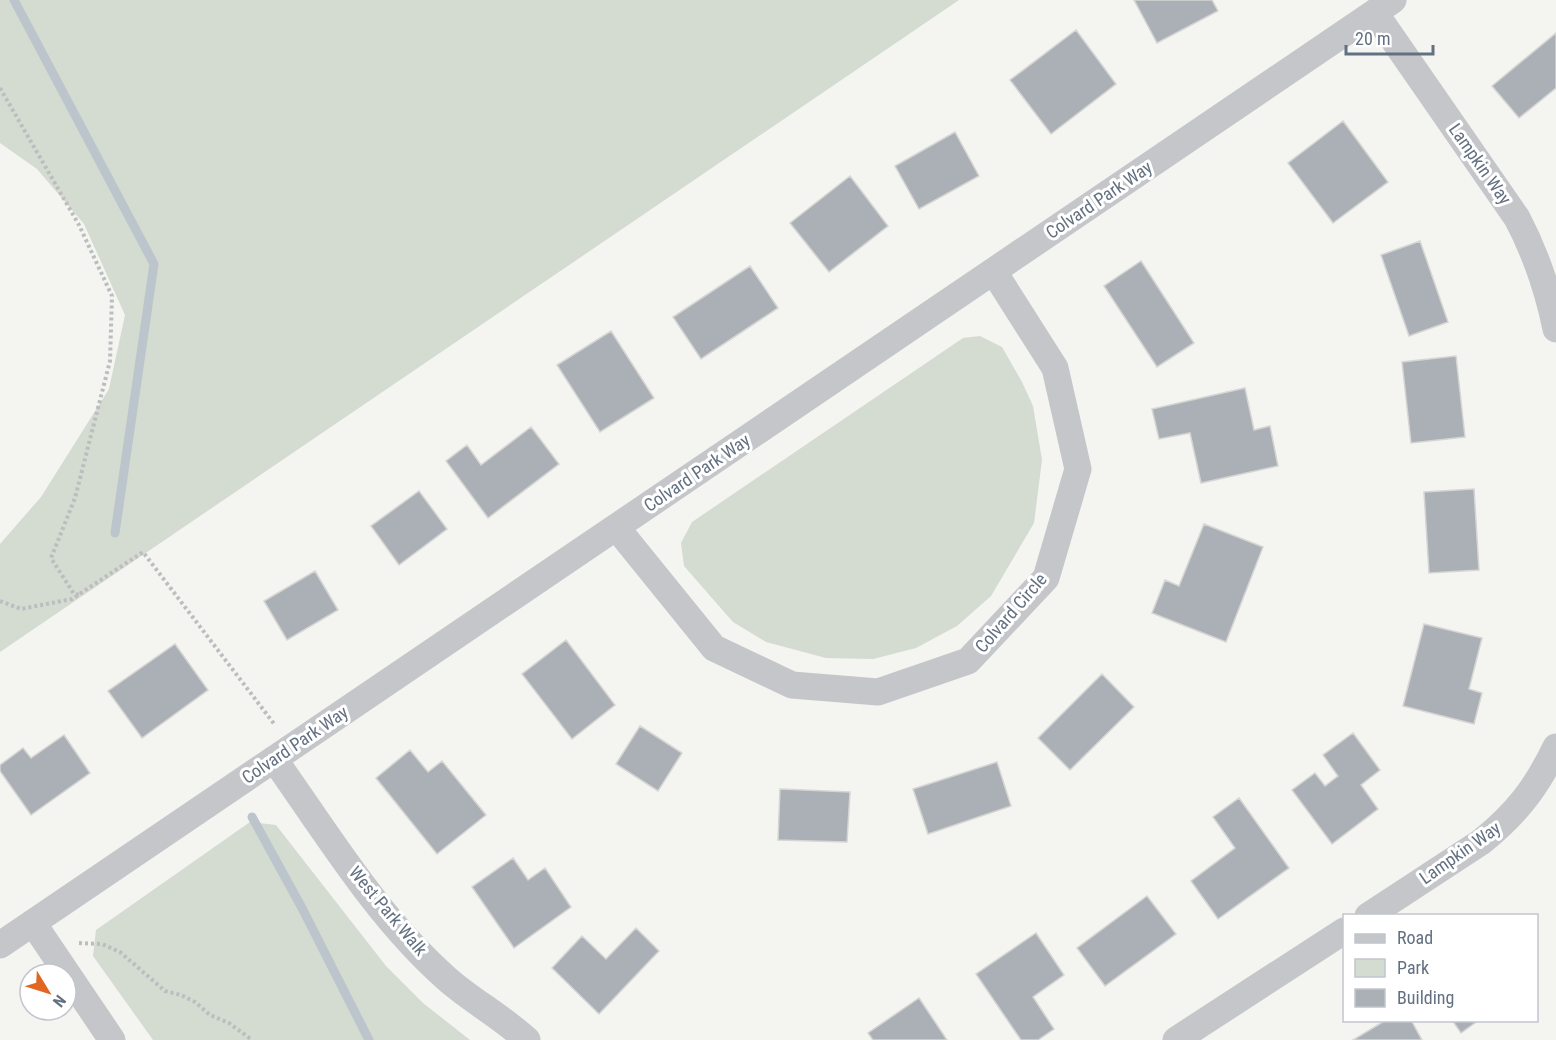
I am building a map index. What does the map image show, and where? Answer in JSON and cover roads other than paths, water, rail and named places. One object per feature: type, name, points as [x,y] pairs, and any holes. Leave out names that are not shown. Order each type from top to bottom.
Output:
[{"type":"street","name":"Colvard Park Way","points":[[0,945],[1384,6]]},
{"type":"street","name":"Lampkin Way","points":[[1384,6],[1517,218],[1548,289],[1556,329]]},
{"type":"street","name":"Colvard Circle","points":[[616,527],[714,648],[792,685],[878,692],[968,661],[1046,578],[1078,469],[1055,368],[994,272]]},
{"type":"street","name":"Lampkin Way","points":[[1370,914],[1481,842],[1498,828],[1528,797],[1556,747]]},
{"type":"street","name":"West Park Walk","points":[[274,759],[366,889],[399,929],[447,979],[527,1040]]},
{"type":"street","points":[[33,923],[112,1040]]},
{"type":"street","points":[[1176,1040],[1343,932]]},
{"type":"waterway","points":[[14,0],[154,264],[115,533]]},
{"type":"waterway","points":[[252,817],[302,908],[369,1040]]}]
